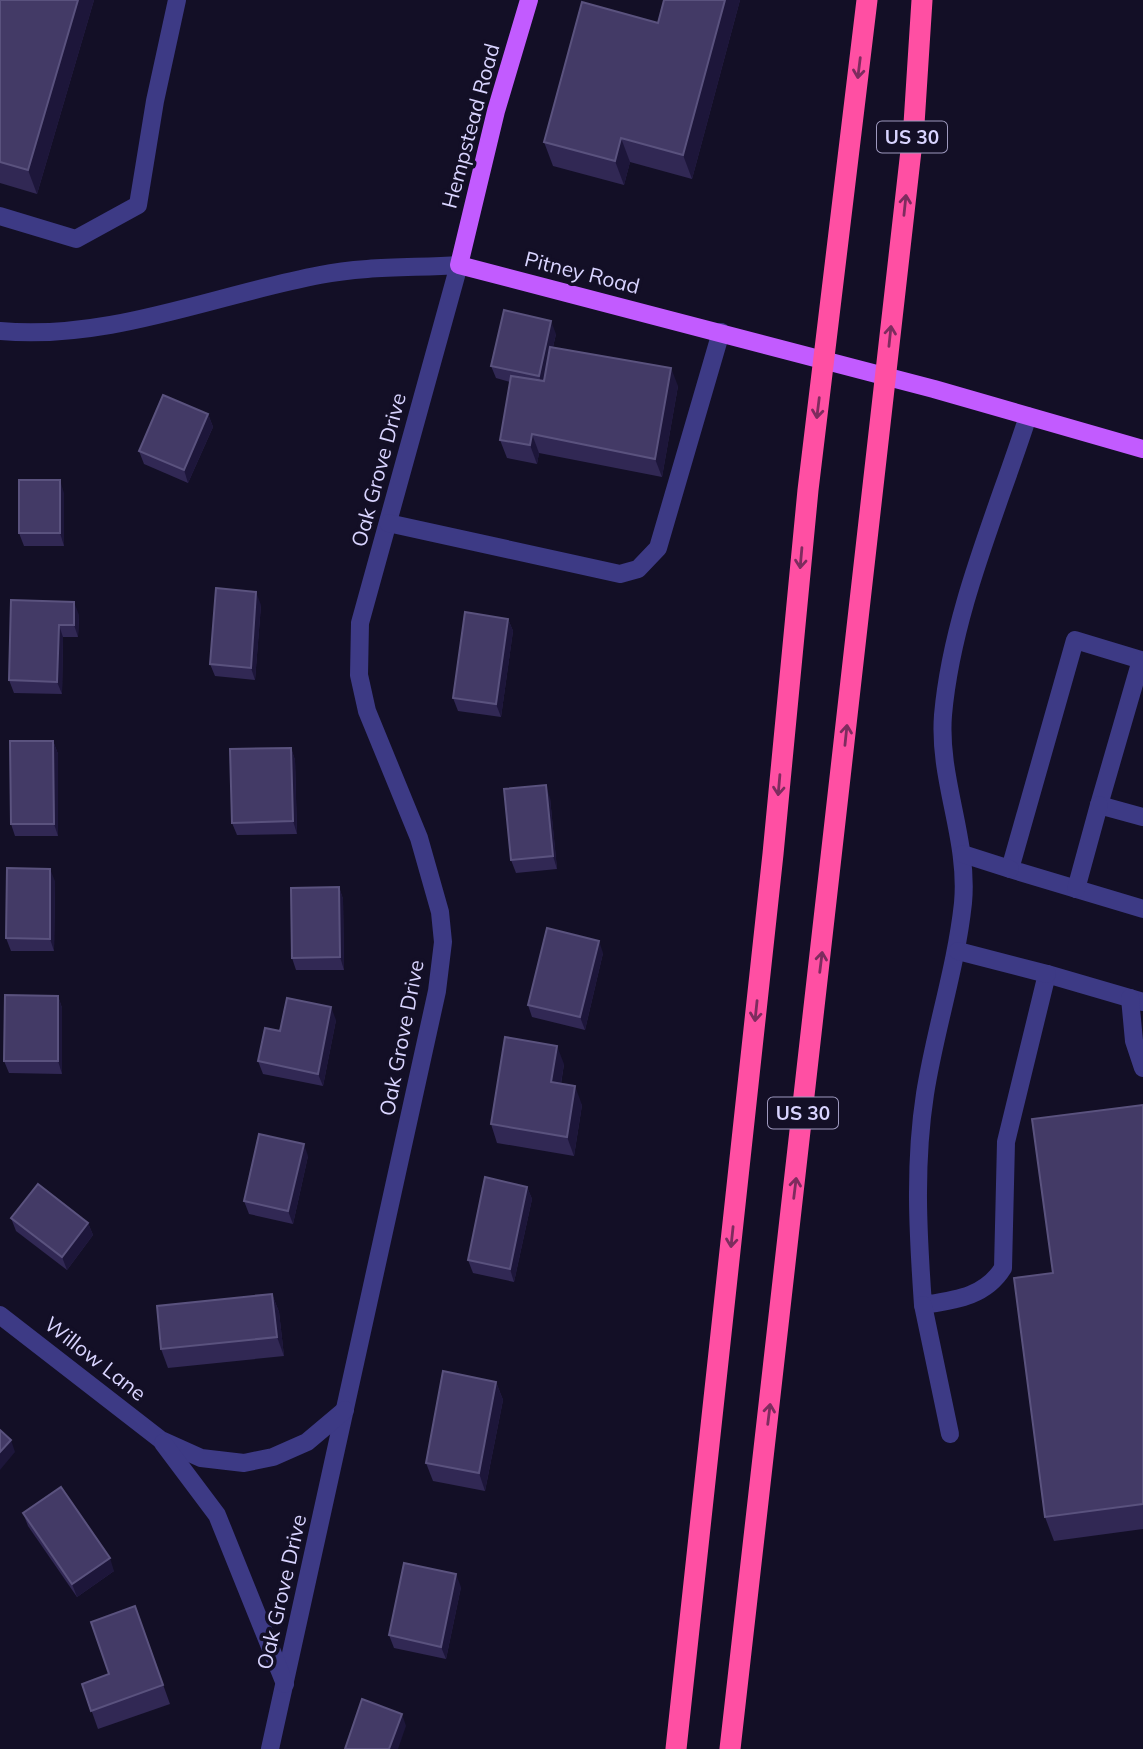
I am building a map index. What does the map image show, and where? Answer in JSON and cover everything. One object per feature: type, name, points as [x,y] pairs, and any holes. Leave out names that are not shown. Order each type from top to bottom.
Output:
[{"type":"highway","name":"US 30","points":[[676,1749],[773,854],[807,490],[867,0]]},
{"type":"highway","name":"US 30","points":[[730,1749],[914,124],[922,0]]},
{"type":"highway","points":[[745,1749],[765,1443]]},
{"type":"main road","name":"Hempstead Road","points":[[459,265],[496,111],[529,0]]},
{"type":"main road","name":"Pitney Road","points":[[459,265],[721,332],[1143,449]]},
{"type":"street","points":[[0,216],[76,239],[138,205],[155,101],[177,0]]},
{"type":"street","name":"Pitney Road","points":[[0,331],[41,335],[100,327],[323,274],[459,265]]},
{"type":"street","name":"Oak Grove Drive","points":[[270,1749],[437,991],[443,942],[440,912],[419,838],[367,711],[359,675],[360,623],[459,265]]},
{"type":"street","points":[[388,523],[620,574],[638,569],[659,548],[721,332]]},
{"type":"street","points":[[950,1434],[923,1305],[917,1211],[925,1092],[958,951],[965,885],[963,854],[944,759],[943,716],[967,600],[1028,416]]},
{"type":"street","points":[[1010,869],[1075,640],[1141,660],[1076,889]]},
{"type":"street","points":[[1100,805],[1143,817]]},
{"type":"street","points":[[963,854],[1143,909]]},
{"type":"street","points":[[958,951],[1136,1000],[1134,1041],[1143,1068]]},
{"type":"street","points":[[923,1305],[972,1296],[997,1278],[1003,1268],[1006,1250],[1006,1142],[1047,974]]},
{"type":"street","name":"Willow Lane","points":[[0,1315],[161,1440],[201,1458],[244,1463],[273,1457],[307,1442],[345,1410]]},
{"type":"street","name":"Willow Lane","points":[[161,1440],[217,1516],[285,1684]]},
{"type":"building","points":[[0,0],[78,0],[28,170],[0,162]]},
{"type":"building","points":[[664,0],[725,0],[683,155],[621,138],[615,161],[544,142],[582,2],[658,23]]},
{"type":"building","points":[[504,310],[551,321],[539,376],[491,366]]},
{"type":"building","points":[[550,347],[671,368],[655,459],[532,434],[530,445],[500,440],[511,376],[544,381]]},
{"type":"building","points":[[163,395],[208,414],[184,470],[139,451]]},
{"type":"building","points":[[19,480],[60,480],[60,533],[19,533]]},
{"type":"building","points":[[216,588],[256,592],[251,668],[210,664]]},
{"type":"building","points":[[11,600],[74,602],[74,625],[59,625],[57,682],[9,680]]},
{"type":"building","points":[[465,612],[508,619],[496,704],[453,698]]},
{"type":"building","points":[[10,741],[53,741],[54,824],[11,824]]},
{"type":"building","points":[[291,748],[293,821],[232,823],[230,749]]},
{"type":"building","points":[[546,785],[553,856],[511,860],[504,789]]},
{"type":"building","points":[[7,868],[50,869],[50,939],[6,938]]},
{"type":"building","points":[[339,887],[340,957],[292,958],[291,888]]},
{"type":"building","points":[[547,928],[599,941],[580,1017],[528,1005]]},
{"type":"building","points":[[5,995],[58,996],[58,1061],[4,1061]]},
{"type":"building","points":[[287,998],[331,1007],[318,1074],[258,1061],[265,1028],[280,1031]]},
{"type":"building","points":[[505,1037],[557,1046],[551,1082],[575,1086],[567,1137],[491,1124]]},
{"type":"building","points":[[1143,1105],[1143,1504],[1045,1517],[1014,1278],[1053,1273],[1032,1119]]},
{"type":"building","points":[[259,1134],[304,1144],[288,1211],[244,1201]]},
{"type":"building","points":[[485,1177],[527,1187],[510,1269],[468,1260]]},
{"type":"building","points":[[38,1184],[88,1223],[62,1257],[11,1218]]},
{"type":"building","points":[[272,1294],[277,1337],[161,1349],[157,1306]]},
{"type":"building","points":[[443,1371],[496,1382],[479,1473],[426,1463]]},
{"type":"building","points":[[0,1430],[11,1440],[0,1452]]},
{"type":"building","points":[[61,1487],[110,1558],[72,1584],[23,1513]]},
{"type":"building","points":[[404,1563],[456,1574],[441,1647],[389,1635]]},
{"type":"building","points":[[135,1606],[163,1685],[91,1711],[82,1684],[109,1674],[91,1622]]},
{"type":"building","points":[[362,1699],[402,1714],[389,1749],[345,1749]]}]
